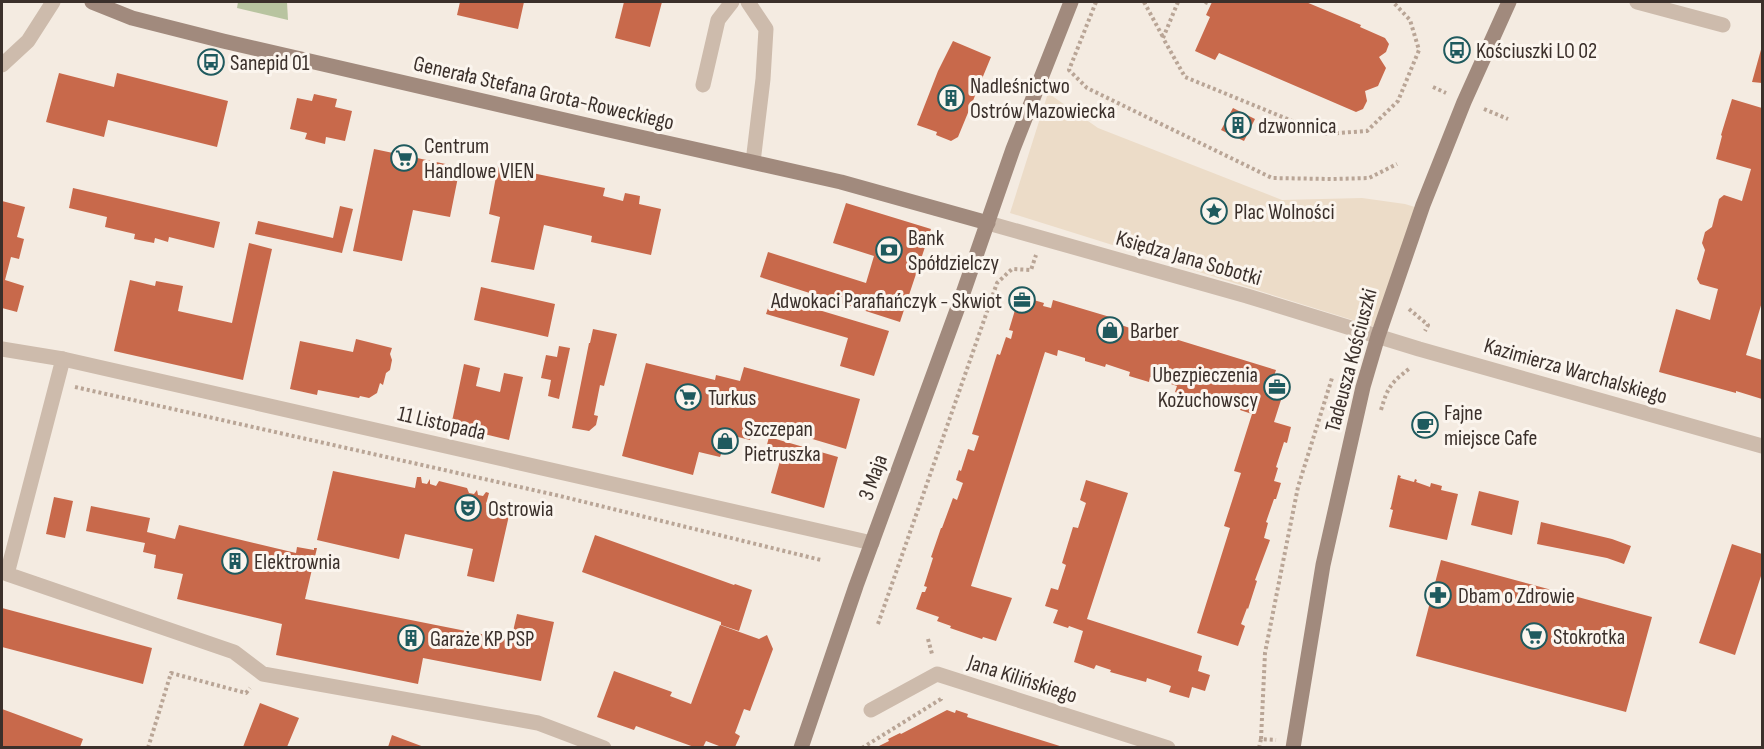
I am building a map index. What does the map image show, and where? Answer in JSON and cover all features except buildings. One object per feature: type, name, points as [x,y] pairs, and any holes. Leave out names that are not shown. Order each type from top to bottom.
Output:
[{"type":"main road","name":"Generała Stefana Grota-Roweckiego","points":[[92,2],[132,18],[841,182],[988,223]]},
{"type":"main road","name":"3 Maja","points":[[801,747],[1017,139],[1071,2]]},
{"type":"main road","name":"Tadeusza Kościuszki","points":[[1293,747],[1323,565],[1363,387],[1423,205],[1464,102],[1509,2]]},
{"type":"street","points":[[2,65],[28,40],[53,2]]},
{"type":"street","points":[[703,85],[718,20],[732,2]]},
{"type":"street","points":[[748,2],[766,29],[763,79],[753,162]]},
{"type":"street","points":[[1637,2],[1723,25]]},
{"type":"street","name":"Księdza Jana Sobotki","points":[[988,223],[1247,296],[1378,336]]},
{"type":"street","name":"Kazimierza Warchalskiego","points":[[1378,336],[1762,446]]},
{"type":"street","name":"11 Listopada","points":[[2,349],[63,359],[872,543]]},
{"type":"street","points":[[63,359],[7,574],[234,652],[263,674],[538,723],[604,747]]},
{"type":"street","name":"Jana Kilińskiego","points":[[871,710],[937,674],[1168,747]]},
{"type":"path","points":[[1096,2],[1069,70],[1087,88],[1272,178],[1369,178],[1397,164]]},
{"type":"path","points":[[1143,2],[1185,77],[1324,134],[1367,131],[1398,101],[1419,50],[1410,20],[1393,2]]},
{"type":"path","points":[[1163,38],[1178,2]]},
{"type":"path","points":[[1205,2],[1210,4]]},
{"type":"path","points":[[1433,87],[1450,94]]},
{"type":"path","points":[[1483,108],[1508,119]]},
{"type":"path","points":[[878,624],[997,283],[1012,269],[1031,270],[1042,238]]},
{"type":"path","points":[[1259,747],[1266,653],[1284,557],[1298,487],[1332,378]]},
{"type":"path","points":[[57,383],[560,496],[821,560]]},
{"type":"path","points":[[148,747],[171,673],[246,693],[263,674]]},
{"type":"path","points":[[1261,739],[1272,740]]},
{"type":"green space","points":[[238,2],[287,2],[288,20],[237,8]]},
{"type":"shaded area","name":"Plac Wolności","points":[[1048,93],[1098,128],[1282,200],[1362,198],[1418,208],[1375,327],[1010,213]]},
{"type":"place","name":"Kościuszki LO 02","points":[[1457,50]]},
{"type":"place","name":"Sanepid 01","points":[[211,62]]},
{"type":"place","name":"Nadleśnictwo Ostrów Mazowiecka","points":[[951,98]]},
{"type":"place","name":"dzwonnica","points":[[1238,125]]},
{"type":"place","name":"Centrum Handlowe VIEN","points":[[404,158]]},
{"type":"place","name":"Plac Wolności","points":[[1214,211]]},
{"type":"place","name":"Bank Spółdzielczy","points":[[889,250]]},
{"type":"place","name":"Adwokaci Parafiańczyk - Skwiot","points":[[1022,300]]},
{"type":"place","name":"Barber","points":[[1110,330]]},
{"type":"place","name":"Ubezpieczenia Kożuchowscy","points":[[1277,387]]},
{"type":"place","name":"Turkus","points":[[688,397]]},
{"type":"place","name":"Fajne miejsce Cafe","points":[[1425,425]]},
{"type":"place","name":"Szczepan Pietruszka","points":[[725,441]]},
{"type":"place","name":"Ostrowia","points":[[468,508]]},
{"type":"place","name":"Elektrownia","points":[[235,561]]},
{"type":"place","name":"Dbam o Zdrowie","points":[[1438,595]]},
{"type":"place","name":"Stokrotka","points":[[1534,636]]},
{"type":"place","name":"Garaże KP PSP","points":[[411,638]]}]
